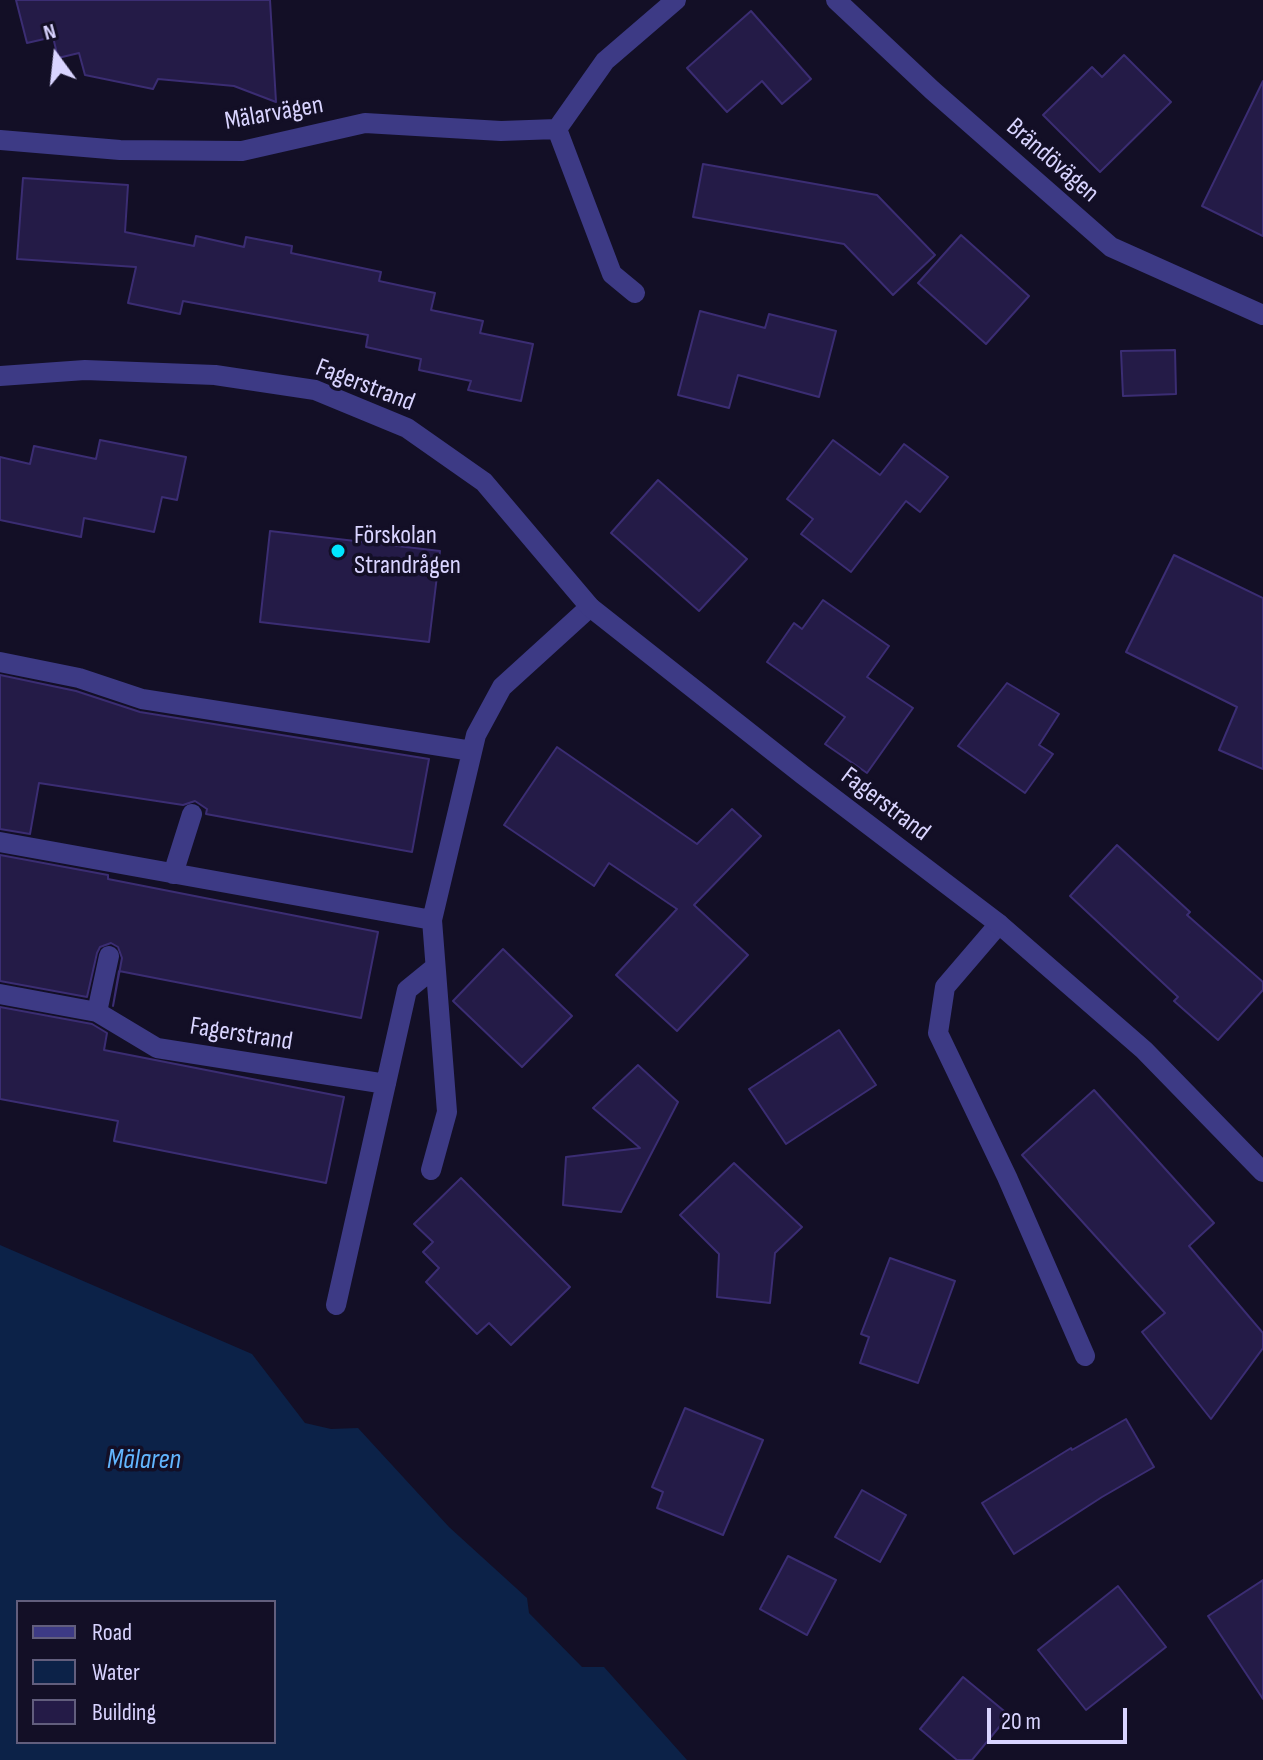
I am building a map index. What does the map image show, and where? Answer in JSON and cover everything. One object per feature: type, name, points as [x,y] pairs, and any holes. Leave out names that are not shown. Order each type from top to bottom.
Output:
[{"type":"street","points":[[635,293],[612,274],[557,129],[605,61],[676,0]]},
{"type":"street","name":"Brändövägen","points":[[836,0],[932,90],[1111,247],[1263,315]]},
{"type":"street","name":"Mälarvägen","points":[[0,140],[120,150],[242,151],[365,123],[501,131],[557,129]]},
{"type":"street","name":"Fagerstrand","points":[[0,376],[85,370],[215,375],[315,390],[407,428],[484,482],[590,607],[999,924],[1144,1050],[1263,1172]]},
{"type":"street","points":[[431,1170],[447,1112],[432,920],[476,735],[502,687],[590,607]]},
{"type":"street","points":[[0,662],[79,678],[142,699],[472,751]]},
{"type":"street","points":[[173,874],[192,814]]},
{"type":"street","points":[[0,842],[432,920]]},
{"type":"street","points":[[999,924],[945,987],[938,1033],[1007,1177],[1085,1356]]},
{"type":"street","points":[[97,1012],[109,956]]},
{"type":"street","points":[[336,1305],[407,990],[434,968]]},
{"type":"street","name":"Fagerstrand","points":[[0,994],[97,1012],[157,1048],[386,1084]]},
{"type":"water","name":"Mälaren","points":[[0,1245],[252,1354],[305,1423],[331,1429],[358,1428],[449,1527],[527,1598],[529,1613],[582,1667],[604,1667],[687,1760],[0,1760]]},
{"type":"building","points":[[16,0],[270,0],[276,102],[234,86],[158,79],[153,89],[85,75],[79,53],[58,58],[53,37],[27,43]]},
{"type":"building","points":[[751,11],[811,79],[782,104],[762,81],[727,112],[687,68]]},
{"type":"building","points":[[1124,55],[1171,102],[1100,172],[1043,115],[1092,67],[1102,77]]},
{"type":"building","points":[[1263,81],[1263,236],[1202,206]]},
{"type":"building","points":[[703,164],[877,195],[935,255],[893,295],[844,244],[693,217]]},
{"type":"building","points":[[23,178],[128,185],[125,232],[194,246],[196,236],[244,247],[246,237],[292,246],[291,253],[381,272],[379,281],[435,293],[431,310],[483,321],[480,333],[533,344],[521,401],[468,390],[471,381],[419,370],[421,359],[366,347],[368,335],[183,301],[180,314],[128,303],[136,267],[17,259]]},
{"type":"building","points":[[961,235],[1029,296],[986,344],[918,283]]},
{"type":"building","points":[[700,311],[765,328],[769,314],[836,331],[819,397],[738,375],[729,408],[678,395]]},
{"type":"building","points":[[1175,350],[1176,394],[1123,396],[1121,351]]},
{"type":"building","points":[[100,440],[186,457],[177,500],[162,497],[154,532],[84,518],[81,537],[0,520],[0,457],[30,464],[34,446],[96,459]]},
{"type":"building","points":[[833,440],[880,475],[904,444],[948,477],[920,512],[906,501],[851,572],[801,534],[813,519],[787,499]]},
{"type":"building","points":[[658,480],[747,559],[699,611],[611,533]]},
{"type":"building","points":[[270,531],[440,551],[429,642],[260,622]]},
{"type":"building","points":[[1174,555],[1263,598],[1263,769],[1219,750],[1237,707],[1126,652]]},
{"type":"building","points":[[823,600],[889,646],[867,677],[913,708],[867,773],[825,744],[845,717],[767,662],[794,623],[802,629]]},
{"type":"building","points":[[0,675],[76,691],[140,712],[429,759],[412,852],[206,814],[207,809],[195,801],[183,805],[39,783],[30,834],[0,829]]},
{"type":"building","points":[[1007,683],[1059,714],[1039,745],[1053,754],[1025,793],[958,746]]},
{"type":"building","points":[[557,747],[697,844],[732,809],[761,836],[694,905],[748,955],[677,1031],[616,975],[677,909],[609,863],[594,886],[504,825]]},
{"type":"building","points":[[1117,845],[1190,912],[1187,915],[1263,982],[1263,990],[1218,1040],[1174,1001],[1178,997],[1070,896]]},
{"type":"building","points":[[0,855],[378,932],[361,1018],[120,971],[122,958],[118,947],[111,943],[100,947],[97,953],[87,997],[0,981]]},
{"type":"building","points":[[503,949],[572,1016],[522,1067],[453,1001]]},
{"type":"building","points":[[0,1007],[92,1024],[107,1033],[104,1050],[344,1097],[326,1183],[114,1141],[118,1121],[0,1099]]},
{"type":"building","points":[[839,1030],[876,1085],[786,1144],[749,1089]]},
{"type":"building","points":[[638,1065],[678,1102],[621,1212],[563,1205],[566,1157],[640,1148],[593,1108]]},
{"type":"building","points":[[1094,1090],[1214,1223],[1189,1246],[1263,1333],[1263,1348],[1211,1419],[1142,1332],[1165,1313],[1022,1155]]},
{"type":"building","points":[[734,1163],[802,1227],[775,1253],[770,1303],[717,1297],[719,1254],[680,1215]]},
{"type":"building","points":[[461,1178],[570,1287],[511,1345],[489,1323],[477,1334],[426,1282],[439,1268],[423,1252],[433,1242],[414,1224]]},
{"type":"building","points":[[890,1258],[955,1281],[918,1383],[860,1363],[869,1337],[861,1334]]},
{"type":"building","points":[[685,1408],[763,1440],[723,1535],[657,1508],[663,1492],[652,1487]]},
{"type":"building","points":[[1126,1419],[1154,1467],[1014,1554],[982,1503],[1071,1448]]},
{"type":"building","points":[[862,1490],[906,1515],[880,1562],[835,1537]]},
{"type":"building","points":[[788,1556],[836,1580],[807,1635],[760,1609]]},
{"type":"building","points":[[1263,1580],[1263,1699],[1208,1616]]},
{"type":"building","points":[[1118,1586],[1166,1647],[1086,1710],[1038,1650]]},
{"type":"building","points":[[963,1677],[1009,1715],[972,1760],[957,1760],[920,1729]]},
{"type":"place","name":"Förskolan Strandrågen","points":[[338,551]]}]
